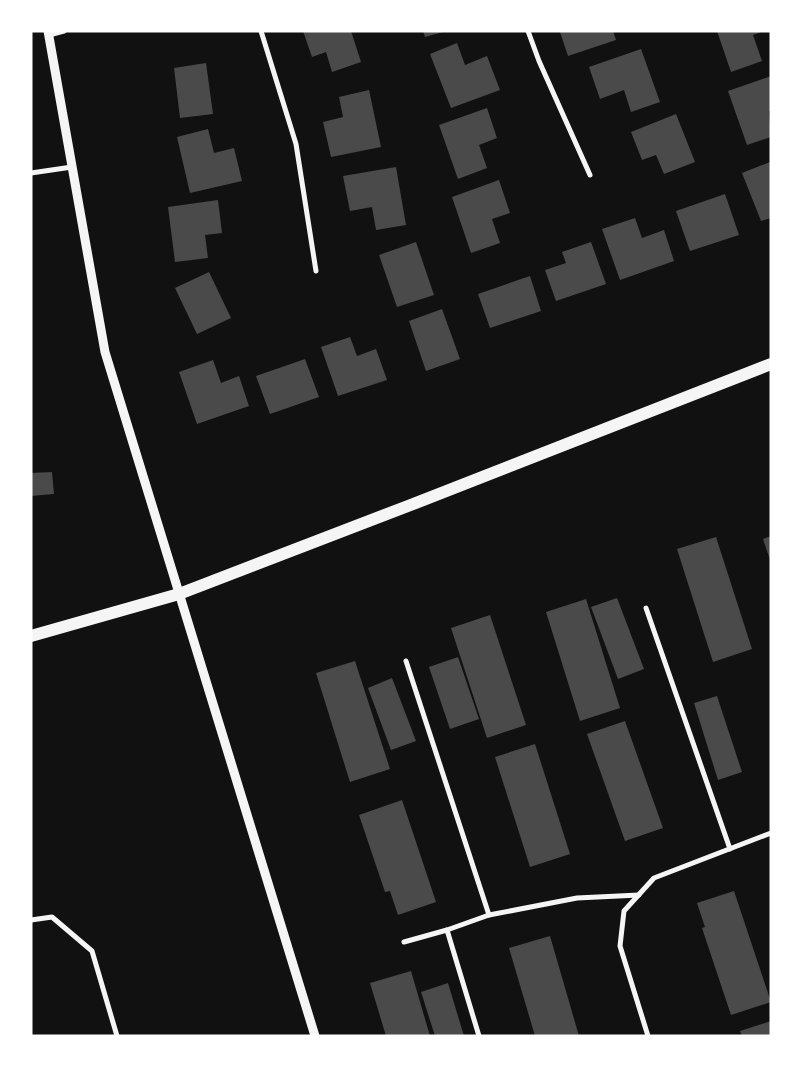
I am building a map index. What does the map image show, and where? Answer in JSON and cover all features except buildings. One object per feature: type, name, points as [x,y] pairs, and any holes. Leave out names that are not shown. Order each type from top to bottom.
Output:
[{"type":"main road","points":[[31,636],[179,594],[771,364]]},
{"type":"street","points":[[64,31],[48,33],[105,352],[315,1036]]},
{"type":"street","points":[[261,31],[296,144],[316,271]]},
{"type":"street","points":[[528,31],[590,175]]},
{"type":"street","points":[[31,173],[72,167]]},
{"type":"street","points":[[646,608],[730,849]]},
{"type":"street","points":[[406,662],[489,915]]},
{"type":"street","points":[[648,1036],[620,946],[624,911],[654,878],[771,833]]},
{"type":"street","points":[[404,942],[448,930],[489,915],[577,898],[639,895]]},
{"type":"street","points":[[31,920],[52,918],[92,951],[117,1036]]},
{"type":"street","points":[[448,930],[479,1036]]}]
